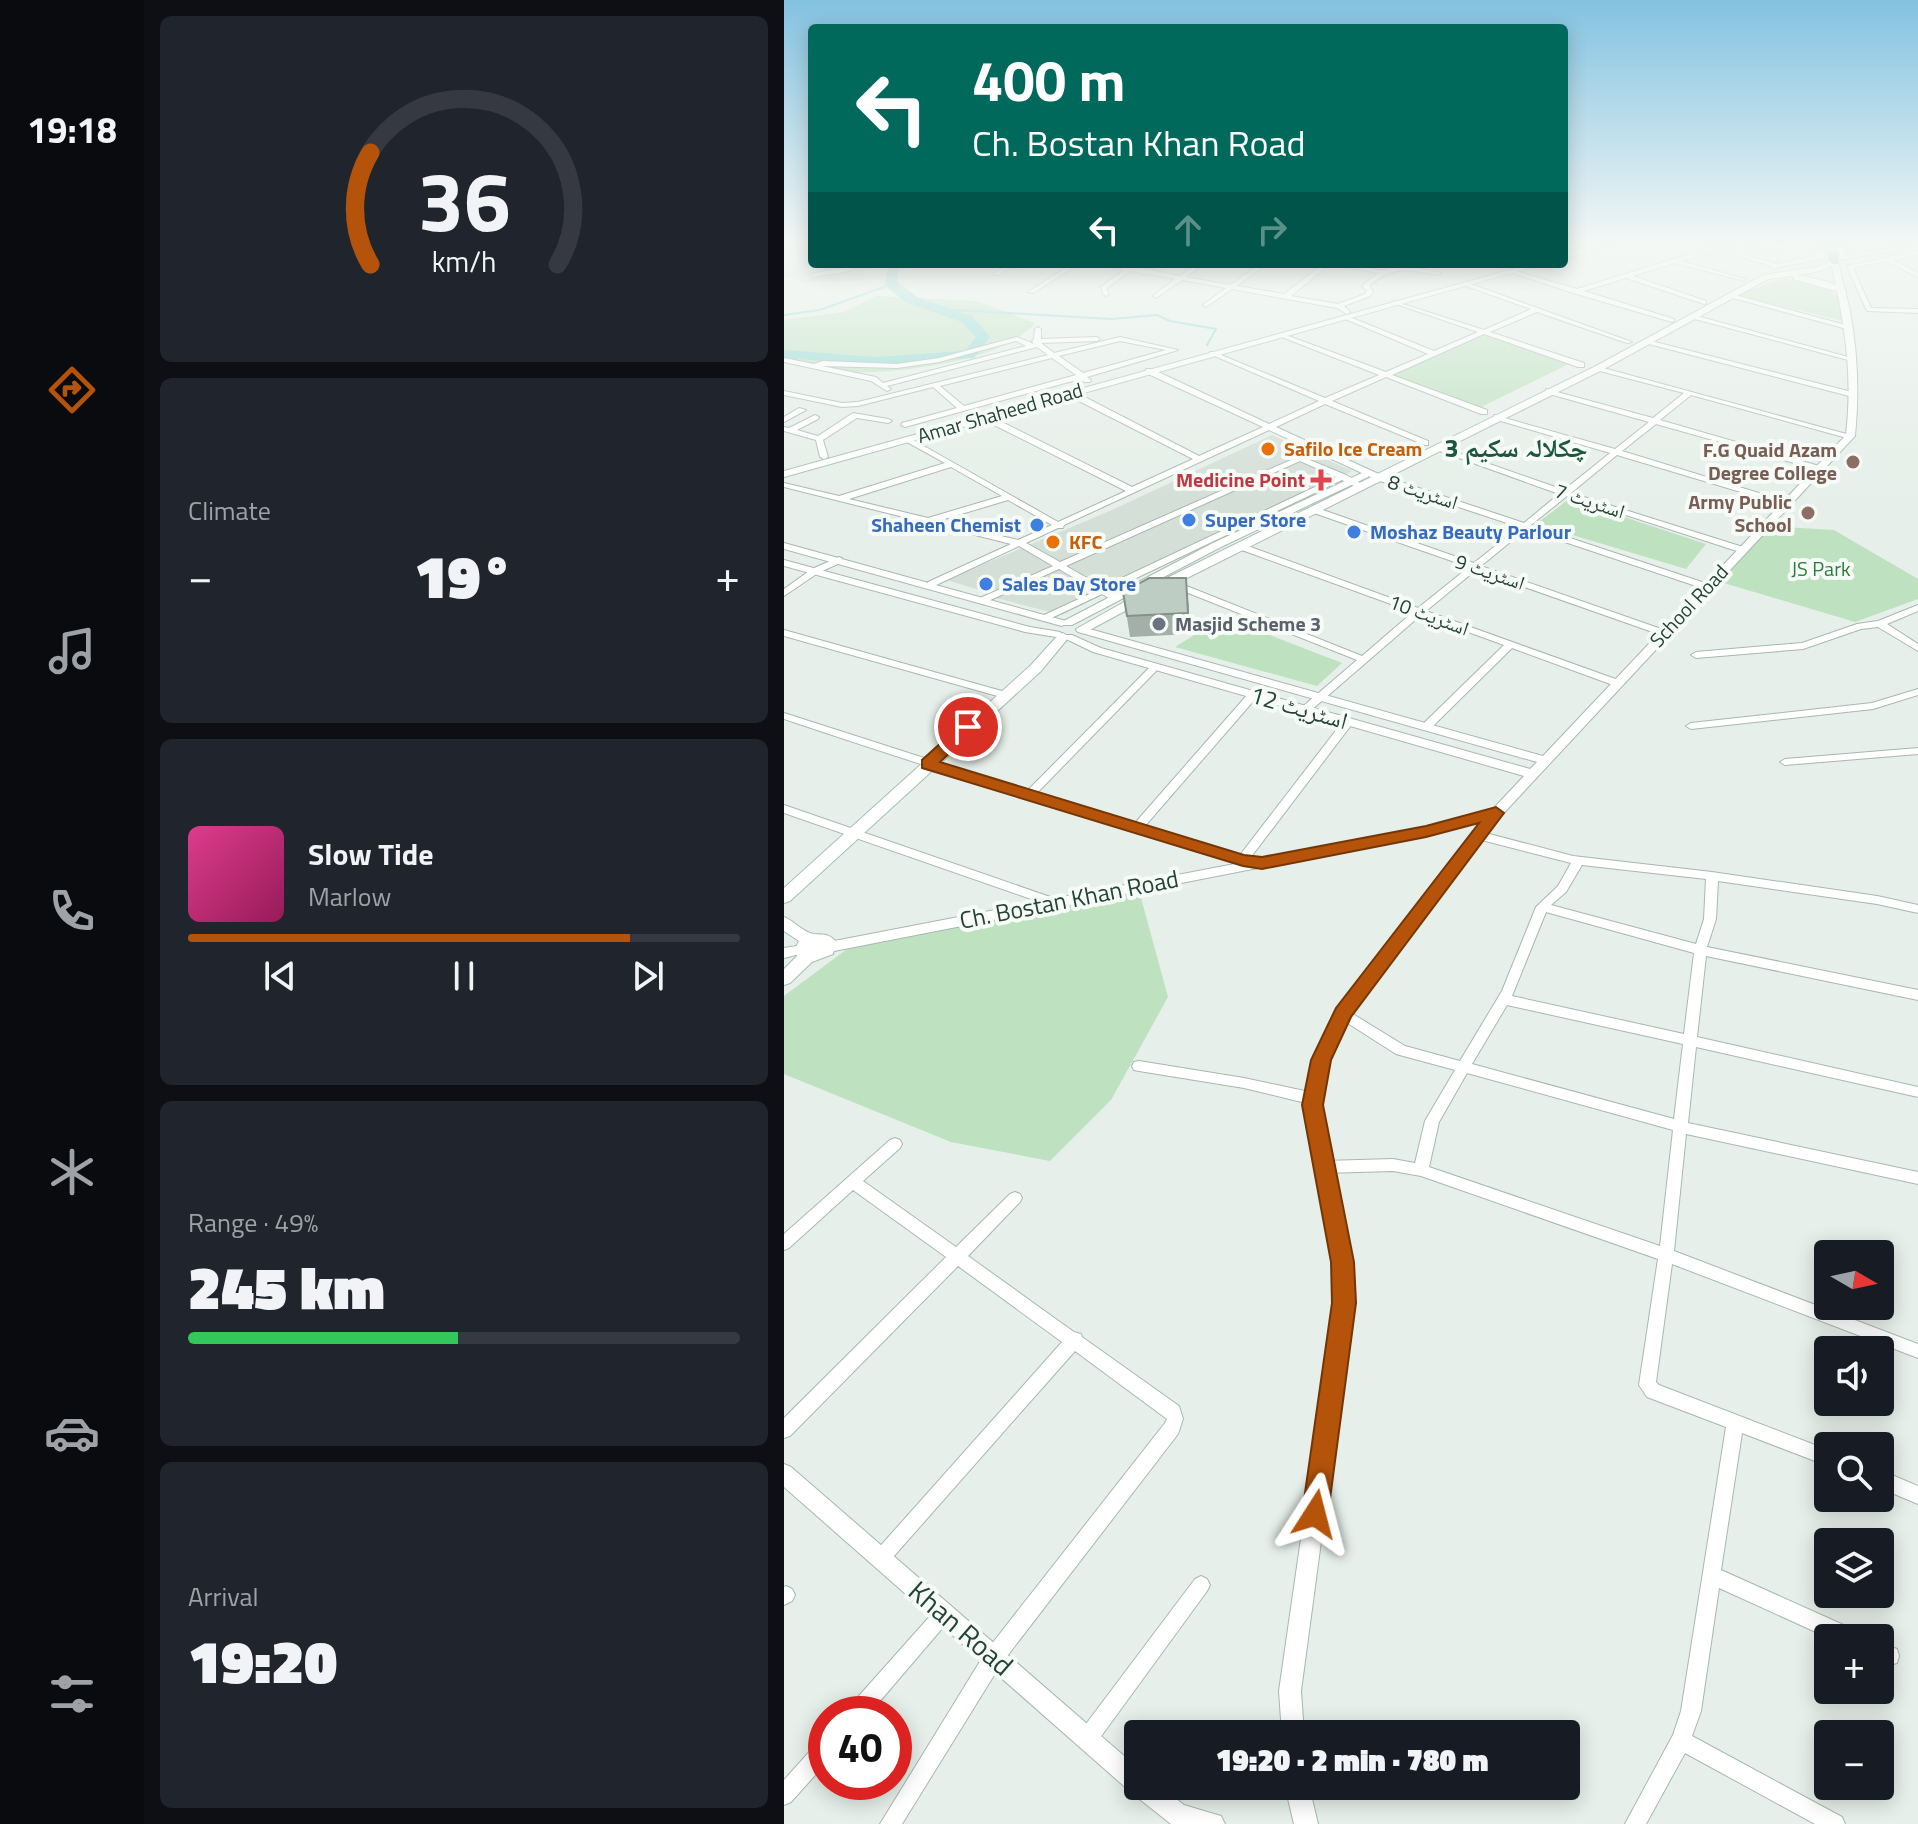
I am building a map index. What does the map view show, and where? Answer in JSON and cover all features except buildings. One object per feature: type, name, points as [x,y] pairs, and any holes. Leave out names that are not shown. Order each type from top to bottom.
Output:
[{"type":"main road","name":"Amar Shaheed Road","points":[[784,467],[825,460],[987,418],[1286,329]]},
{"type":"main road","name":"Amar Shaheed Road","points":[[784,474],[1087,380],[1146,370],[1297,329]]},
{"type":"main road","points":[[784,897],[1053,651],[1063,630],[1115,598],[1217,545],[1654,329]]},
{"type":"main road","points":[[1063,630],[1078,624],[1082,629],[1671,329]]},
{"type":"main road","points":[[784,923],[807,949]]},
{"type":"main road","points":[[784,979],[807,949],[826,939],[829,947]]},
{"type":"street","points":[[1035,344],[1038,329]]},
{"type":"street","points":[[1381,329],[1432,353]]},
{"type":"street","points":[[1473,329],[1581,365]]},
{"type":"street","points":[[931,584],[1198,459],[1488,329]]},
{"type":"street","points":[[1591,329],[1629,342]]},
{"type":"street","points":[[1738,329],[1850,359]]},
{"type":"street","points":[[1599,368],[1850,436],[1853,395],[1847,329]]},
{"type":"street","points":[[1281,335],[1484,412]]},
{"type":"street","points":[[813,367],[821,363],[894,366],[921,363],[1017,339],[1035,344],[1087,380]]},
{"type":"street","points":[[784,393],[842,405],[895,397],[1120,339]]},
{"type":"street","points":[[882,385],[1035,344],[1120,339],[1175,350],[1087,380],[905,425]]},
{"type":"street","points":[[1647,342],[1853,395]]},
{"type":"street","points":[[1212,353],[1425,443]]},
{"type":"street","points":[[784,360],[873,379],[895,397]]},
{"type":"street","points":[[921,363],[932,372]]},
{"type":"street","name":"اسٹریٹ 8","points":[[1146,370],[1380,478],[1708,587]]},
{"type":"street","points":[[936,386],[963,409]]},
{"type":"street","points":[[1549,391],[1822,468]]},
{"type":"street","points":[[1070,393],[1198,459]]},
{"type":"street","points":[[1305,710],[1419,612],[1689,393]]},
{"type":"street","points":[[784,420],[802,410]]},
{"type":"street","points":[[787,430],[819,439],[856,415],[888,421]]},
{"type":"street","points":[[787,430],[815,417]]},
{"type":"street","points":[[1497,417],[1787,503]]},
{"type":"street","points":[[987,418],[1133,491]]},
{"type":"street","name":"School Road","points":[[1292,1720],[1290,1691],[1344,1303],[1343,1262],[1314,1099],[1321,1060],[1343,1014],[1496,813],[1850,436]]},
{"type":"street","points":[[819,439],[825,460]]},
{"type":"street","points":[[908,439],[1060,526]]},
{"type":"street","name":"اسٹریٹ 7","points":[[1438,449],[1743,550]]},
{"type":"street","points":[[983,600],[1300,458],[1363,487]]},
{"type":"street","points":[[839,499],[951,464]]},
{"type":"street","points":[[1045,618],[1347,479]]},
{"type":"street","points":[[784,485],[1022,544],[1115,598]]},
{"type":"street","points":[[928,521],[1009,497]]},
{"type":"street","name":"اسٹریٹ 9","points":[[1317,511],[1664,633]]},
{"type":"street","points":[[784,546],[931,584],[1045,618],[1063,630]]},
{"type":"street","name":"اسٹریٹ 10","points":[[1242,547],[1617,683]]},
{"type":"street","points":[[784,593],[815,571],[839,560]]},
{"type":"street","points":[[784,563],[1029,630],[1063,630]]},
{"type":"street","points":[[1169,582],[1365,660]]},
{"type":"street","points":[[1696,655],[1803,646],[1860,626],[1880,624],[1918,608]]},
{"type":"street","points":[[1880,624],[1918,648]]},
{"type":"street","points":[[1082,629],[1544,760]]},
{"type":"street","name":"اسٹریٹ 12","points":[[1063,630],[1082,646],[1532,774]]},
{"type":"street","points":[[784,633],[1005,695]]},
{"type":"street","points":[[1428,725],[1510,645]]},
{"type":"street","points":[[1029,795],[1155,667]]},
{"type":"street","points":[[1691,726],[1873,706],[1918,692]]},
{"type":"street","points":[[1137,828],[1252,696]]},
{"type":"street","points":[[784,716],[928,764],[1243,860],[1262,863]]},
{"type":"street","points":[[1243,860],[1348,722]]},
{"type":"street","points":[[1785,762],[1918,751]]},
{"type":"street","points":[[784,809],[1055,903]]},
{"type":"street","name":"Ch. Bostan Khan Road","points":[[829,947],[1426,831],[1496,813]]},
{"type":"street","points":[[1478,835],[1579,860],[1712,876],[1877,900],[1918,909]]},
{"type":"street","points":[[1421,1170],[1432,1121],[1504,999],[1542,907],[1562,889],[1579,860]]},
{"type":"street","points":[[1712,876],[1710,919],[1700,950],[1666,1255],[1647,1385],[1653,1391],[1814,1452]]},
{"type":"street","points":[[1542,907],[1700,950],[1918,995]]},
{"type":"street","points":[[784,953],[807,949]]},
{"type":"street","points":[[1504,999],[1918,1092]]},
{"type":"street","points":[[1343,1014],[1401,1050],[1465,1065],[1681,1127],[1918,1178]]},
{"type":"street","points":[[1139,1066],[1244,1083],[1314,1099]]},
{"type":"street","points":[[784,1243],[895,1144]]},
{"type":"street","points":[[1324,1167],[1393,1165],[1421,1170],[1666,1255],[1918,1351]]},
{"type":"street","points":[[852,1181],[1075,1339],[1173,1412],[1175,1419],[1172,1428],[994,1657],[890,1824]]},
{"type":"street","points":[[784,1430],[1015,1198]]},
{"type":"street","points":[[881,1558],[1075,1339]]},
{"type":"street","points":[[1635,1824],[1681,1740],[1691,1711],[1735,1421]]},
{"type":"street","name":"Khan Road","points":[[784,1474],[1124,1771]]},
{"type":"street","points":[[1894,1485],[1918,1495]]},
{"type":"street","points":[[1711,1575],[1819,1624]]},
{"type":"street","points":[[1087,1739],[1201,1585]]},
{"type":"street","points":[[872,1696],[945,1612]]},
{"type":"street","points":[[1681,1740],[1835,1824]]},
{"type":"street","points":[[784,1795],[808,1768]]},
{"type":"street","name":"Khan Road","points":[[1159,1800],[1178,1815],[1213,1824]]},
{"type":"street","points":[[1300,1800],[1306,1824]]},
{"type":"shaded area","points":[[1272,435],[1352,471],[1062,615],[996,598],[1007,593],[992,588],[983,591],[946,580],[1112,510]]},
{"type":"green space","points":[[784,329],[1028,329],[997,348],[972,357],[914,368],[839,372],[784,362]]},
{"type":"green space","points":[[1483,334],[1571,363],[1473,411],[1389,377]]},
{"type":"green space","points":[[1569,499],[1706,544],[1686,569],[1536,524]]},
{"type":"green space","name":"JS Park","points":[[1765,526],[1834,530],[1918,579],[1918,599],[1855,622],[1714,580]]},
{"type":"green space","points":[[1223,617],[1342,663],[1317,686],[1175,647]]},
{"type":"green space","points":[[1138,887],[1168,997],[1111,1100],[1050,1161],[951,1142],[784,1074],[784,996],[847,949],[889,935]]},
{"type":"waterway","points":[[784,354],[876,361],[969,355],[983,337],[976,329]]},
{"type":"waterway","points":[[1207,345],[1216,329]]},
{"type":"place","name":"Safilo Ice Cream","points":[[1268,449]]},
{"type":"place","name":"F.G Quaid Azam Degree College","points":[[1853,462]]},
{"type":"place","name":"Medicine Point","points":[[1321,480]]},
{"type":"place","name":"Army Public School","points":[[1808,513]]},
{"type":"place","name":"Super Store","points":[[1189,520]]},
{"type":"place","name":"Shaheen Chemist","points":[[1037,525]]},
{"type":"place","name":"Moshaz Beauty Parlour","points":[[1354,532]]},
{"type":"place","name":"KFC","points":[[1053,542]]},
{"type":"place","name":"Sales Day Store","points":[[986,584]]},
{"type":"place","name":"Masjid Scheme 3","points":[[1159,624]]},
{"type":"district","name":"چکلالہ سکیم 3","points":[[1516,448]]},
{"type":"route","points":[[968,727],[928,764],[1243,860],[1262,863],[1426,831],[1496,813],[1378,964],[1343,1014],[1321,1060],[1313,1105],[1343,1262],[1344,1303],[1315,1514]]}]
